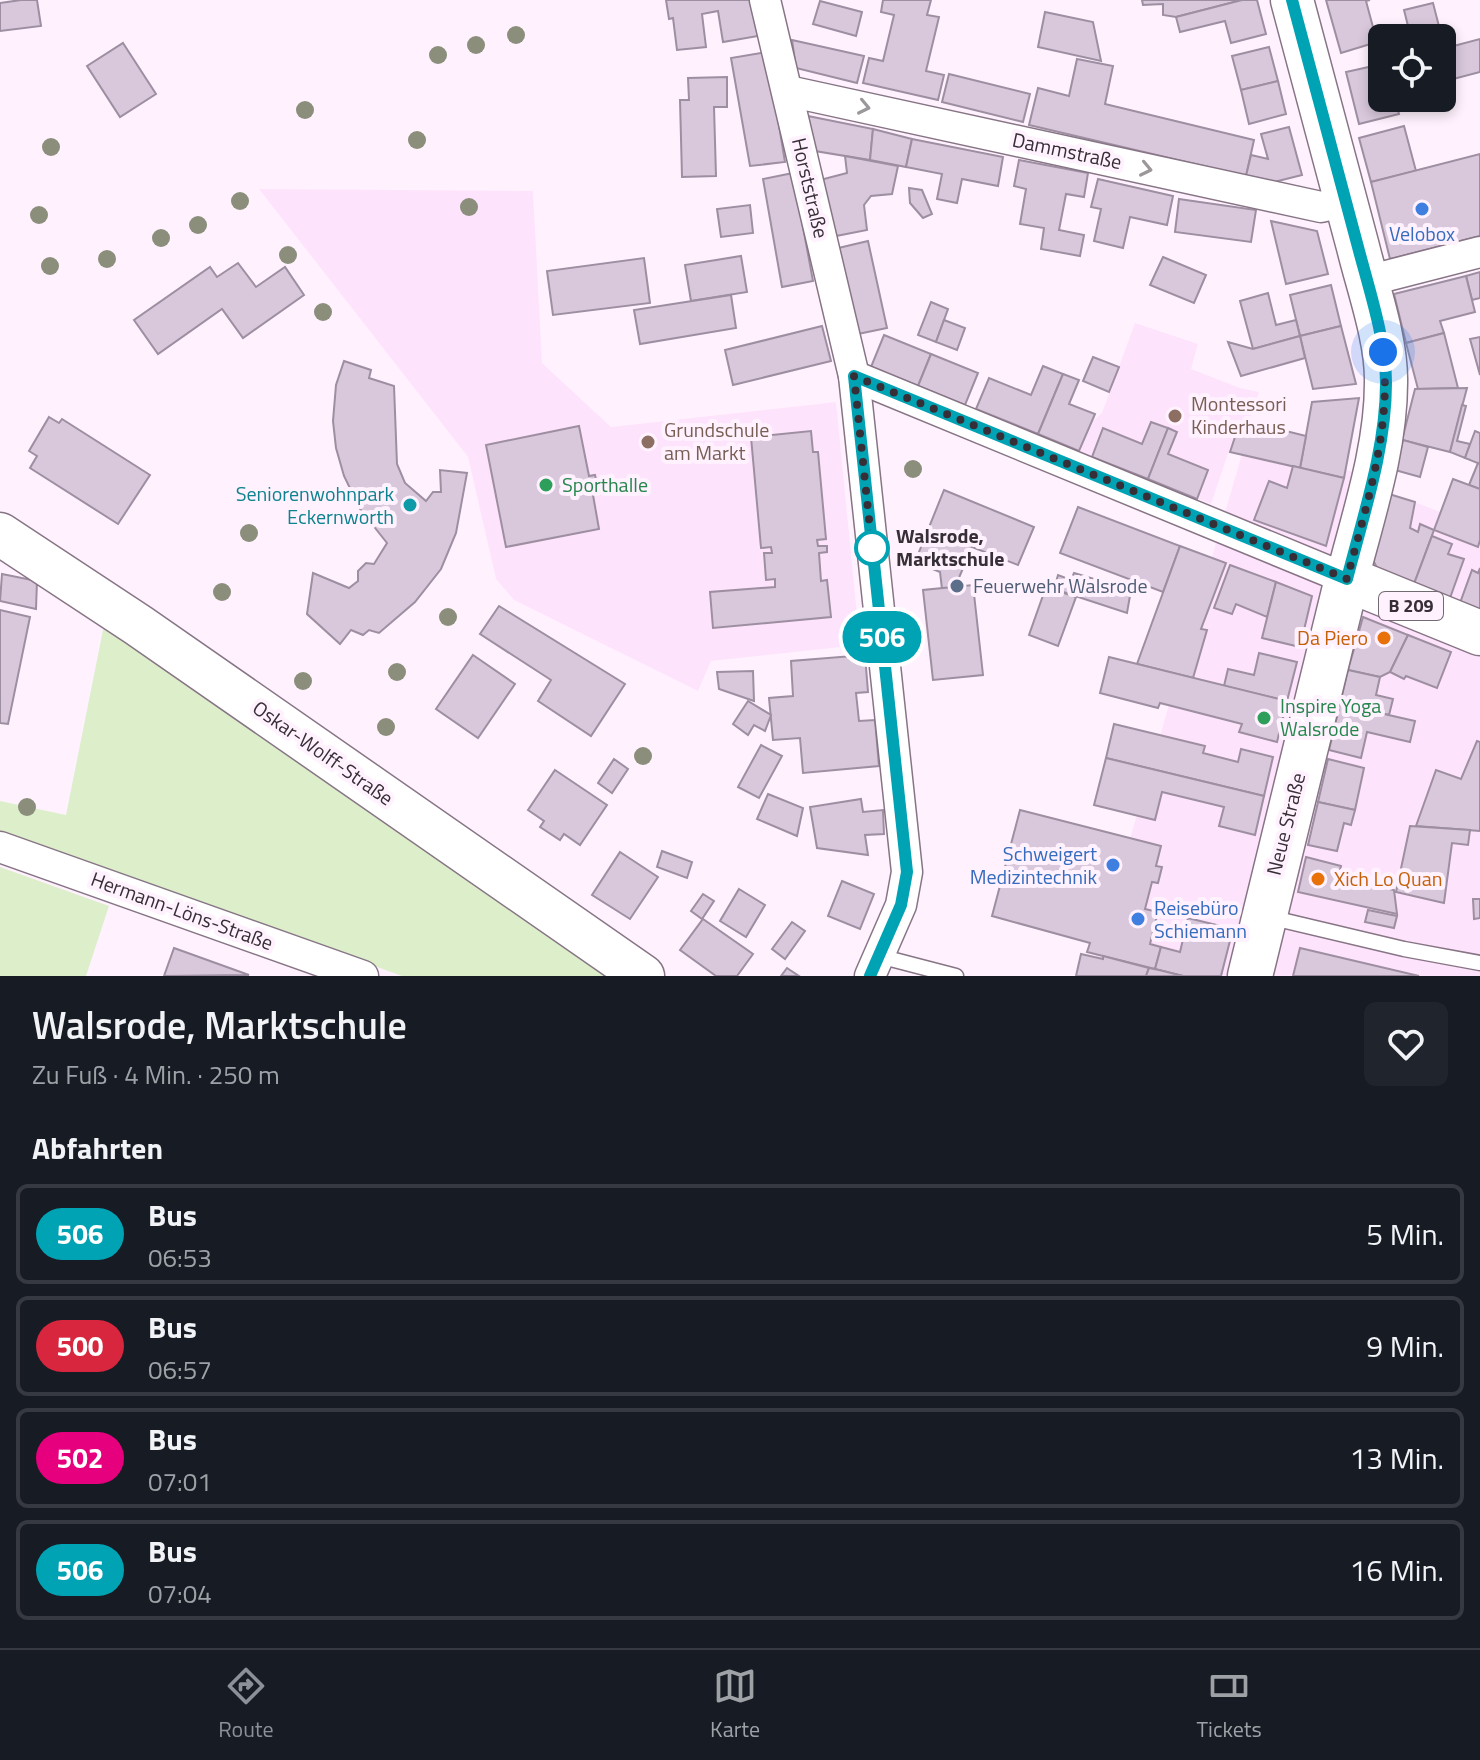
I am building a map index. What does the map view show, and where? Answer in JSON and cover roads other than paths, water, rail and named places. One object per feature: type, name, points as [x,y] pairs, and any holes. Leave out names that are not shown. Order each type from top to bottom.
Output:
[{"type":"main road","name":"B 209","points":[[1347,579],[1480,633]]},
{"type":"main road","name":"Neue Straße","points":[[1250,976],[1347,579]]},
{"type":"street","name":"Horststraße","points":[[765,0],[854,376],[907,872],[901,905],[875,966]]},
{"type":"street","points":[[854,376],[1347,579],[1384,421],[1383,352],[1292,0]]},
{"type":"street","name":"Dammstraße","points":[[788,91],[1321,207],[1346,201]]},
{"type":"street","points":[[1367,281],[1480,252]]},
{"type":"street","name":"Oskar-Wolff-Straße","points":[[0,534],[138,625],[643,976]]},
{"type":"street","name":"Hermann-Löns-Straße","points":[[0,847],[363,976]]},
{"type":"lane","points":[[1265,916],[1404,949],[1480,963]]},
{"type":"lane","points":[[875,966],[956,976]]},
{"type":"place","name":"Velobox","points":[[1422,209]]},
{"type":"place","name":"Montessori Kinderhaus","points":[[1175,416]]},
{"type":"place","name":"Grundschule am Markt","points":[[648,442]]},
{"type":"place","name":"Sporthalle","points":[[546,485]]},
{"type":"place","name":"Seniorenwohnpark Eckernworth","points":[[410,505]]},
{"type":"place","name":"Walsrode, Marktschule","points":[[872,548]]},
{"type":"place","name":"Feuerwehr Walsrode","points":[[957,586]]},
{"type":"place","name":"Da Piero","points":[[1384,638]]},
{"type":"place","name":"Inspire Yoga Walsrode","points":[[1264,718]]},
{"type":"place","name":"Schweigert Medizintechnik","points":[[1113,865]]},
{"type":"place","name":"Xich Lo Quan","points":[[1318,879]]},
{"type":"place","name":"Reisebüro Schiemann","points":[[1138,919]]}]
